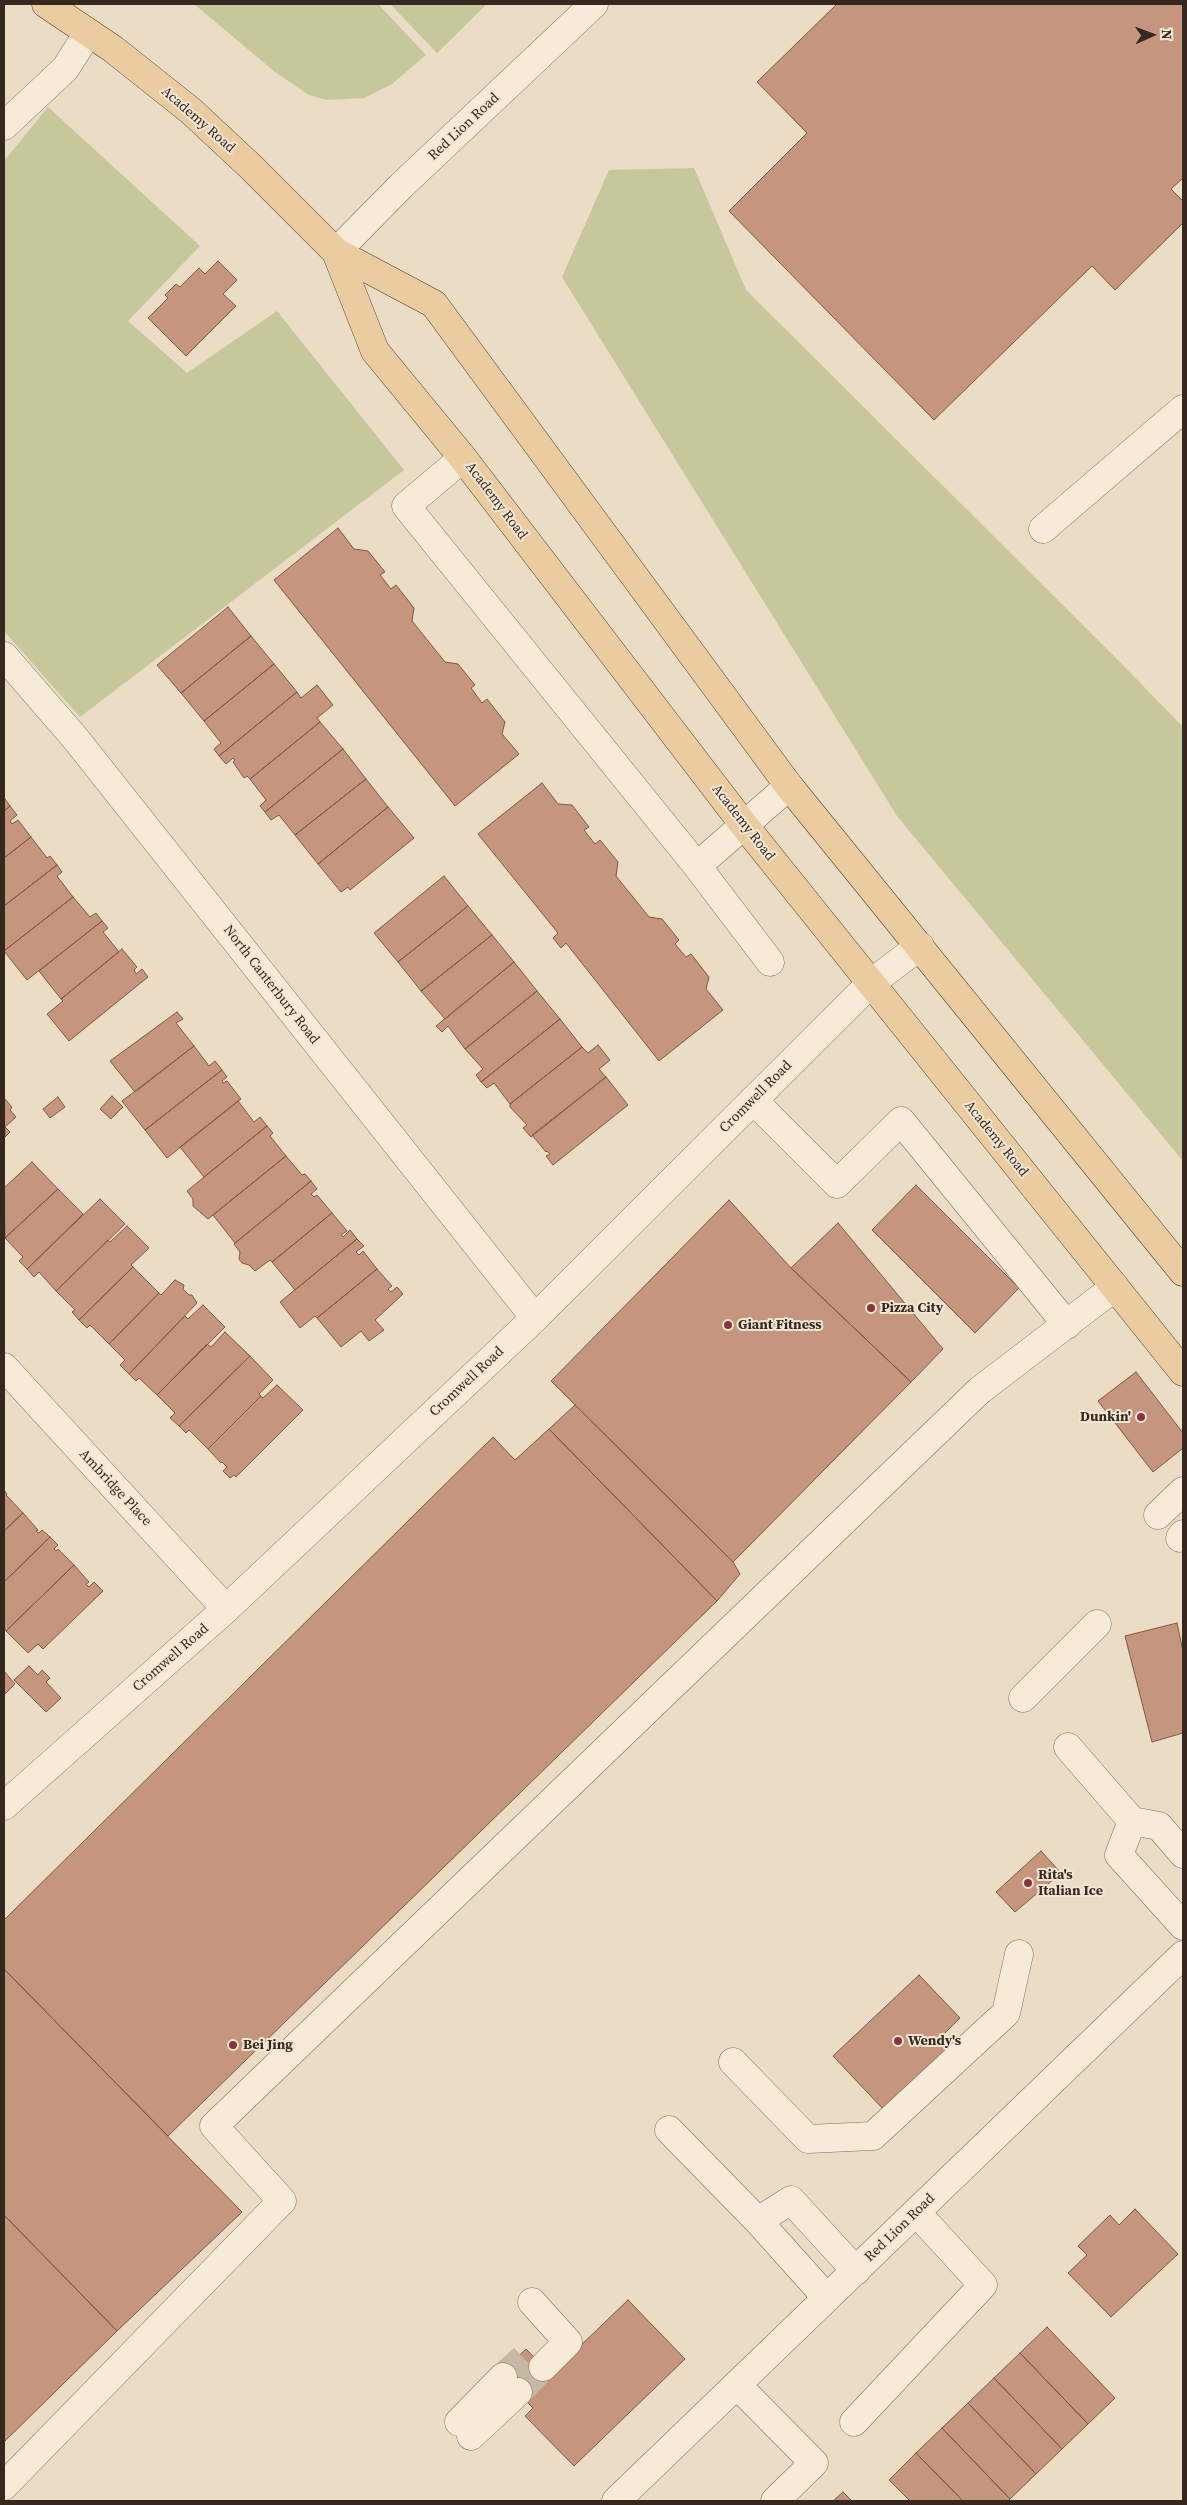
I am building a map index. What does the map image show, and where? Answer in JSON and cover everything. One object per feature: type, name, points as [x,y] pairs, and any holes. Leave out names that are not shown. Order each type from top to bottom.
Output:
[{"type":"main road","name":"Academy Road","points":[[46,4],[113,49],[191,111],[336,252],[434,304],[789,786],[1183,1272]]},
{"type":"main road","name":"Academy Road","points":[[336,252],[375,351],[463,458],[744,825],[1183,1372]]},
{"type":"street","name":"Red Lion Road","points":[[336,252],[402,185],[594,4]]},
{"type":"street","points":[[4,126],[64,69],[88,34]]},
{"type":"street","points":[[1044,530],[1183,408]]},
{"type":"street","points":[[463,458],[406,506],[697,866],[770,962]]},
{"type":"street","name":"North Canterbury Road","points":[[4,656],[75,738],[535,1318]]},
{"type":"street","points":[[697,866],[789,786]]},
{"type":"street","name":"Cromwell Road","points":[[4,1806],[226,1609],[535,1318],[871,983],[920,946]]},
{"type":"street","points":[[754,1100],[837,1184],[901,1121],[1067,1324]]},
{"type":"street","points":[[4,2486],[282,2202],[214,2126],[980,1390],[1116,1287]]},
{"type":"street","name":"Ambridge Place","points":[[4,1367],[226,1609]]},
{"type":"street","points":[[1158,1515],[1183,1491]]},
{"type":"street","points":[[1023,1698],[1097,1624]]},
{"type":"street","points":[[1068,1748],[1132,1821],[1159,1826],[1183,1854]]},
{"type":"street","points":[[1132,1821],[1119,1855],[1183,1926]]},
{"type":"street","points":[[733,2062],[808,2138],[873,2136],[1006,2013],[1019,1954]]},
{"type":"street","name":"Red Lion Road","points":[[616,2501],[1181,1960]]},
{"type":"street","points":[[669,2130],[758,2221],[827,2298]]},
{"type":"street","points":[[758,2221],[790,2200],[856,2271]]},
{"type":"street","points":[[854,2422],[983,2285],[916,2212]]},
{"type":"street","points":[[532,2302],[562,2335],[537,2360]]},
{"type":"street","points":[[465,2429],[510,2385]]},
{"type":"street","points":[[737,2385],[814,2462],[775,2501]]},
{"type":"green space","points":[[194,4],[378,4],[426,55],[392,84],[364,98],[327,100],[309,95],[275,72]]},
{"type":"green space","points":[[390,4],[487,4],[437,53]]},
{"type":"green space","points":[[48,107],[200,246],[128,321],[187,373],[277,311],[404,470],[80,717],[4,631],[4,161]]},
{"type":"green space","points":[[694,168],[746,290],[1183,727],[1183,1161],[897,816],[562,277],[609,170]]},
{"type":"building","points":[[837,4],[1183,4],[1183,178],[1171,189],[1183,201],[1183,223],[1115,290],[1092,266],[934,420],[729,211],[807,133],[757,82]]},
{"type":"building","points":[[218,261],[237,280],[223,294],[236,306],[186,356],[148,318],[168,298],[165,295],[176,284],[180,287],[199,268],[205,274]]},
{"type":"building","points":[[338,528],[354,549],[368,551],[385,572],[380,575],[391,589],[396,585],[414,608],[412,621],[445,662],[458,664],[475,685],[471,688],[482,703],[487,699],[505,722],[502,734],[519,754],[455,806],[274,580]]},
{"type":"building","points":[[228,607],[251,636],[181,693],[157,665]]},
{"type":"building","points":[[251,636],[274,664],[204,721],[181,693]]},
{"type":"building","points":[[274,664],[297,692],[219,756],[214,749],[221,743],[204,721]]},
{"type":"building","points":[[317,685],[333,705],[317,718],[320,722],[250,779],[247,776],[244,778],[233,762],[235,760],[233,758],[226,764],[219,756],[297,692],[301,698]]},
{"type":"building","points":[[320,722],[343,749],[265,812],[260,806],[266,800],[250,779]]},
{"type":"building","points":[[343,749],[366,779],[295,835],[279,815],[271,820],[265,812]]},
{"type":"building","points":[[366,779],[388,807],[318,864],[295,835]]},
{"type":"building","points":[[542,783],[558,804],[572,805],[589,827],[584,830],[595,844],[600,840],[618,862],[616,876],[649,917],[662,919],[679,940],[675,944],[686,957],[691,954],[709,977],[706,989],[723,1010],[659,1061],[566,943],[561,948],[553,938],[558,933],[478,834]]},
{"type":"building","points":[[4,800],[10,806],[4,811]]},
{"type":"building","points":[[10,806],[17,815],[10,821],[12,824],[18,820],[31,837],[4,858],[4,811]]},
{"type":"building","points":[[388,807],[414,838],[350,890],[348,887],[341,892],[318,864]]},
{"type":"building","points":[[31,837],[47,858],[50,856],[57,865],[4,906],[4,858]]},
{"type":"building","points":[[57,865],[62,872],[57,876],[73,897],[4,951],[4,906]]},
{"type":"building","points":[[444,876],[468,906],[398,962],[374,933]]},
{"type":"building","points":[[73,897],[90,917],[96,913],[102,921],[27,980],[4,951]]},
{"type":"building","points":[[468,906],[492,935],[421,991],[398,962]]},
{"type":"building","points":[[102,921],[108,928],[103,932],[119,952],[61,999],[39,971]]},
{"type":"building","points":[[492,935],[514,962],[445,1019],[421,991]]},
{"type":"building","points":[[122,949],[137,967],[134,970],[136,974],[142,969],[148,977],[69,1041],[47,1014],[63,1001],[61,999]]},
{"type":"building","points":[[514,962],[537,991],[465,1049],[448,1026],[442,1032],[436,1026]]},
{"type":"building","points":[[537,991],[560,1019],[481,1082],[476,1075],[483,1069],[465,1049]]},
{"type":"building","points":[[177,1012],[183,1019],[176,1023],[194,1046],[135,1092],[110,1061]]},
{"type":"building","points":[[560,1019],[582,1047],[510,1104],[494,1083],[487,1088],[481,1082]]},
{"type":"building","points":[[598,1045],[610,1060],[599,1069],[606,1077],[531,1137],[523,1128],[527,1125],[510,1107],[510,1104],[582,1047],[588,1053]]},
{"type":"building","points":[[194,1046],[209,1066],[215,1061],[222,1070],[145,1130],[122,1101]]},
{"type":"building","points":[[222,1070],[227,1077],[222,1081],[223,1083],[227,1081],[241,1099],[167,1158],[145,1130]]},
{"type":"building","points":[[606,1077],[628,1105],[553,1165],[546,1156],[550,1154],[546,1152],[532,1135]]},
{"type":"building","points":[[112,1096],[123,1107],[111,1119],[100,1109]]},
{"type":"building","points":[[58,1097],[65,1107],[50,1118],[43,1109]]},
{"type":"building","points":[[4,1098],[12,1107],[10,1110],[16,1117],[5,1127],[10,1132],[5,1137]]},
{"type":"building","points":[[238,1101],[254,1122],[260,1117],[267,1126],[204,1177],[180,1147]]},
{"type":"building","points":[[267,1126],[273,1133],[270,1136],[286,1156],[208,1219],[193,1206],[193,1199],[187,1191]]},
{"type":"building","points":[[286,1156],[302,1175],[305,1174],[311,1181],[235,1243],[213,1215]]},
{"type":"building","points":[[32,1162],[58,1189],[5,1238],[4,1188]]},
{"type":"building","points":[[311,1181],[317,1189],[311,1194],[314,1197],[317,1195],[332,1213],[272,1262],[270,1260],[255,1271],[249,1265],[242,1263],[239,1259],[240,1252],[234,1244]]},
{"type":"building","points":[[916,1185],[1019,1288],[975,1333],[872,1230]]},
{"type":"building","points":[[58,1189],[83,1214],[27,1269],[19,1261],[23,1257],[5,1238]]},
{"type":"building","points":[[100,1199],[125,1224],[56,1291],[39,1272],[34,1277],[27,1269]]},
{"type":"building","name":"Giant Fitness","points":[[729,1200],[791,1268],[911,1382],[733,1562],[551,1381]]},
{"type":"building","points":[[332,1213],[347,1231],[341,1235],[343,1237],[350,1230],[357,1239],[295,1290],[272,1262]]},
{"type":"building","name":"Pizza City","points":[[838,1223],[943,1349],[911,1382],[791,1268]]},
{"type":"building","points":[[127,1226],[149,1248],[131,1265],[133,1267],[79,1320],[72,1312],[75,1310],[56,1291],[108,1240],[110,1242]]},
{"type":"building","points":[[357,1239],[364,1246],[356,1252],[359,1255],[363,1251],[377,1269],[317,1318],[315,1316],[300,1328],[280,1302]]},
{"type":"building","points":[[133,1267],[159,1293],[109,1344],[90,1325],[87,1328],[79,1320]]},
{"type":"building","points":[[377,1269],[392,1286],[388,1289],[391,1292],[397,1287],[403,1294],[375,1320],[384,1330],[369,1341],[361,1331],[341,1347],[317,1318]]},
{"type":"building","points":[[175,1280],[184,1285],[183,1289],[189,1295],[192,1295],[197,1303],[129,1374],[120,1365],[125,1360],[109,1344],[159,1293],[161,1295]]},
{"type":"building","points":[[203,1305],[225,1327],[157,1395],[139,1378],[136,1381],[129,1374],[185,1316],[188,1319]]},
{"type":"building","points":[[225,1332],[250,1356],[179,1426],[170,1418],[175,1413],[157,1395],[207,1344],[211,1347]]},
{"type":"building","points":[[250,1356],[273,1380],[259,1394],[261,1396],[208,1449],[189,1430],[186,1433],[179,1426]]},
{"type":"building","name":"Dunkin'","points":[[1136,1372],[1183,1433],[1183,1448],[1153,1472],[1098,1401]]},
{"type":"building","points":[[277,1385],[303,1410],[236,1477],[234,1475],[230,1478],[223,1471],[227,1467],[208,1449],[261,1396],[263,1398]]},
{"type":"building","points":[[575,1405],[733,1562],[740,1574],[717,1601],[549,1429]]},
{"type":"building","points":[[549,1429],[717,1601],[168,2136],[4,1969],[4,1920],[493,1437],[515,1460]]},
{"type":"building","points":[[4,1490],[6,1495],[23,1513],[4,1531]]},
{"type":"building","points":[[23,1513],[38,1530],[36,1531],[39,1533],[42,1530],[50,1537],[4,1582],[4,1531]]},
{"type":"building","points":[[50,1537],[58,1545],[54,1549],[56,1551],[58,1549],[74,1565],[6,1631],[4,1628],[4,1582]]},
{"type":"building","points":[[74,1565],[89,1582],[86,1584],[89,1587],[94,1582],[103,1591],[43,1649],[38,1644],[28,1653],[6,1631]]},
{"type":"building","points":[[1177,1623],[1183,1651],[1183,1733],[1152,1742],[1125,1636]]},
{"type":"building","points":[[29,1666],[38,1675],[42,1670],[50,1678],[46,1682],[61,1698],[46,1712],[14,1680]]},
{"type":"building","points":[[4,1671],[15,1684],[4,1695]]},
{"type":"building","name":"Rita's Italian Ice","points":[[1041,1851],[1061,1873],[1015,1912],[996,1892]]},
{"type":"building","points":[[4,1969],[242,2212],[117,2331],[4,2215]]},
{"type":"building","name":"Wendy's","points":[[919,1975],[960,2018],[942,2036],[952,2046],[884,2110],[833,2056]]},
{"type":"building","points":[[1135,2209],[1178,2254],[1111,2317],[1068,2273],[1087,2255],[1078,2246],[1110,2215],[1119,2225]]},
{"type":"building","points":[[4,2215],[117,2331],[4,2442]]},
{"type":"building","points":[[628,2300],[685,2359],[574,2466],[525,2416],[533,2408],[500,2374],[526,2349],[551,2374]]},
{"type":"building","points":[[1047,2327],[1115,2398],[1088,2424],[1020,2353]]},
{"type":"building","points":[[1020,2353],[1088,2424],[1062,2449],[994,2378]]},
{"type":"building","points":[[994,2378],[1062,2449],[1036,2474],[968,2403]]},
{"type":"building","points":[[968,2403],[1036,2474],[1010,2499],[942,2428]]},
{"type":"building","points":[[942,2428],[1010,2499],[1008,2501],[963,2501],[916,2453]]},
{"type":"building","points":[[916,2453],[963,2501],[910,2501],[889,2480]]},
{"type":"building","points":[[843,2492],[852,2501],[833,2501]]},
{"type":"tunnel","points":[[503,2377],[530,2352]]},
{"type":"tunnel","points":[[518,2392],[543,2367]]},
{"type":"place","name":"Pizza City","points":[[871,1308]]},
{"type":"place","name":"Giant Fitness","points":[[728,1325]]},
{"type":"place","name":"Dunkin'","points":[[1141,1417]]},
{"type":"place","name":"Rita's Italian Ice","points":[[1028,1883]]},
{"type":"place","name":"Wendy's","points":[[898,2041]]},
{"type":"place","name":"Bei Jing","points":[[233,2045]]}]
